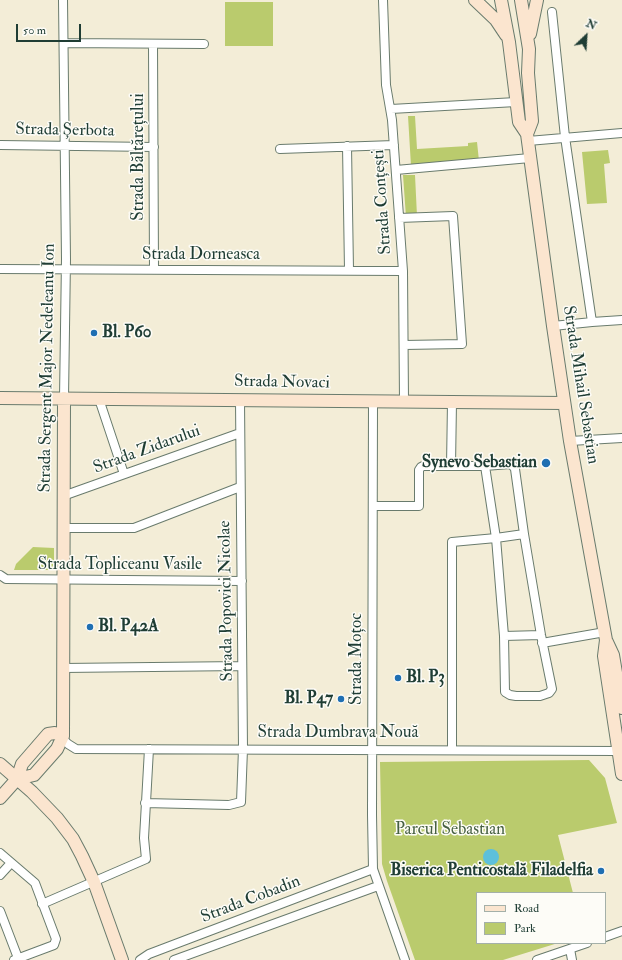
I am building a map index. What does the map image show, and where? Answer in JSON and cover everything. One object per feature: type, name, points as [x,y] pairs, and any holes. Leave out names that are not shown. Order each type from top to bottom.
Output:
[{"type":"street","name":"Strada Sergent Major Nedeleanu Ion","points":[[63,0],[66,146],[63,736]]},
{"type":"street","name":"Strada Conțești","points":[[383,0],[386,85],[391,109],[403,271],[404,402]]},
{"type":"street","points":[[474,0],[496,20],[506,34],[509,42]]},
{"type":"street","name":"Strada Mihail Sebastian","points":[[501,0],[509,42],[519,122],[527,137],[570,441],[606,636],[613,655],[622,708]]},
{"type":"street","name":"Strada Mihail Sebastian","points":[[521,0],[529,49],[528,73],[532,121],[527,137]]},
{"type":"street","points":[[529,49],[531,28],[537,0]]},
{"type":"street","name":"Strada Mihail Sebastian","points":[[552,12],[566,137],[592,322]]},
{"type":"street","points":[[64,43],[204,44]]},
{"type":"street","name":"Strada Băltărețului","points":[[153,44],[154,270]]},
{"type":"street","points":[[391,109],[516,102]]},
{"type":"street","points":[[527,137],[566,137],[622,133]]},
{"type":"street","name":"Strada Șerbota","points":[[0,145],[154,147]]},
{"type":"street","points":[[280,149],[394,145]]},
{"type":"street","points":[[347,146],[349,270]]},
{"type":"street","points":[[396,170],[530,158]]},
{"type":"street","points":[[399,218],[452,216],[462,344],[404,345]]},
{"type":"street","name":"Strada Dorneasca","points":[[0,269],[403,271]]},
{"type":"street","points":[[553,326],[622,320]]},
{"type":"street","name":"Strada Novaci","points":[[0,398],[564,403]]},
{"type":"street","points":[[100,399],[124,474]]},
{"type":"street","name":"Strada Popovici Nicolae","points":[[145,803],[229,805],[241,802],[243,749],[240,400]]},
{"type":"street","name":"Strada Moțoc","points":[[373,401],[373,869],[404,960]]},
{"type":"street","points":[[451,466],[452,402]]},
{"type":"street","name":"Strada Zidarului","points":[[64,496],[240,433]]},
{"type":"street","points":[[570,441],[622,438]]},
{"type":"street","points":[[373,506],[419,506],[420,470],[423,466],[485,466],[510,464],[515,469],[524,534],[552,689],[549,693],[540,696],[510,695],[506,692],[504,636],[496,538],[485,466]]},
{"type":"street","points":[[64,528],[134,528],[240,487]]},
{"type":"street","points":[[452,750],[452,542],[524,534]]},
{"type":"street","name":"Strada Topliceanu Vasile","points":[[0,575],[6,579],[242,581]]},
{"type":"street","points":[[504,636],[542,639],[606,636]]},
{"type":"street","name":"Strada Mihail Sebastian","points":[[606,636],[604,656],[622,774]]},
{"type":"street","points":[[63,668],[242,666]]},
{"type":"street","points":[[0,798],[18,779],[22,764],[48,734],[55,733],[63,736],[57,749],[34,775],[18,779]]},
{"type":"street","name":"Strada Dumbrava Nouă","points":[[63,736],[64,740],[68,744],[76,749],[618,751]]},
{"type":"street","points":[[42,904],[146,859],[144,838],[149,749]]},
{"type":"street","points":[[0,764],[32,792],[65,828],[82,856],[94,882],[122,960]]},
{"type":"street","points":[[0,853],[35,883],[56,942],[54,945],[16,959],[0,911]]},
{"type":"street","points":[[0,875],[11,863]]},
{"type":"street","name":"Strada Cobadin","points":[[140,960],[149,954],[373,869]]},
{"type":"street","name":"Strada Cobadin","points":[[174,960],[378,886]]},
{"type":"street","points":[[606,937],[622,931]]},
{"type":"street","points":[[537,960],[584,944]]},
{"type":"street","points":[[570,949],[572,960]]},
{"type":"green space","points":[[225,2],[273,2],[273,46],[225,46]]},
{"type":"green space","points":[[408,116],[415,116],[417,149],[468,146],[468,143],[477,142],[479,161],[411,166]]},
{"type":"green space","points":[[608,150],[610,163],[604,164],[607,203],[587,204],[582,152]]},
{"type":"green space","points":[[403,175],[415,175],[417,216],[406,217]]},
{"type":"green space","points":[[33,547],[54,548],[54,566],[50,570],[14,570],[16,564]]},
{"type":"green space","name":"Parcul Sebastian","points":[[589,760],[605,778],[617,823],[558,835],[573,892],[476,892],[476,944],[555,944],[503,960],[415,960],[382,864],[380,762]]},
{"type":"water","points":[[491,849],[497,851],[499,857],[497,863],[491,865],[485,863],[483,857],[485,851]]},
{"type":"place","name":"Bl. P60","points":[[94,333]]},
{"type":"place","name":"Synevo Sebastian","points":[[546,463]]},
{"type":"place","name":"Bl. P42A","points":[[90,627]]},
{"type":"place","name":"Bl. P3","points":[[398,678]]},
{"type":"place","name":"Bl. P47","points":[[341,699]]},
{"type":"place","name":"Biserica Penticostală Filadelfia","points":[[601,871]]}]
